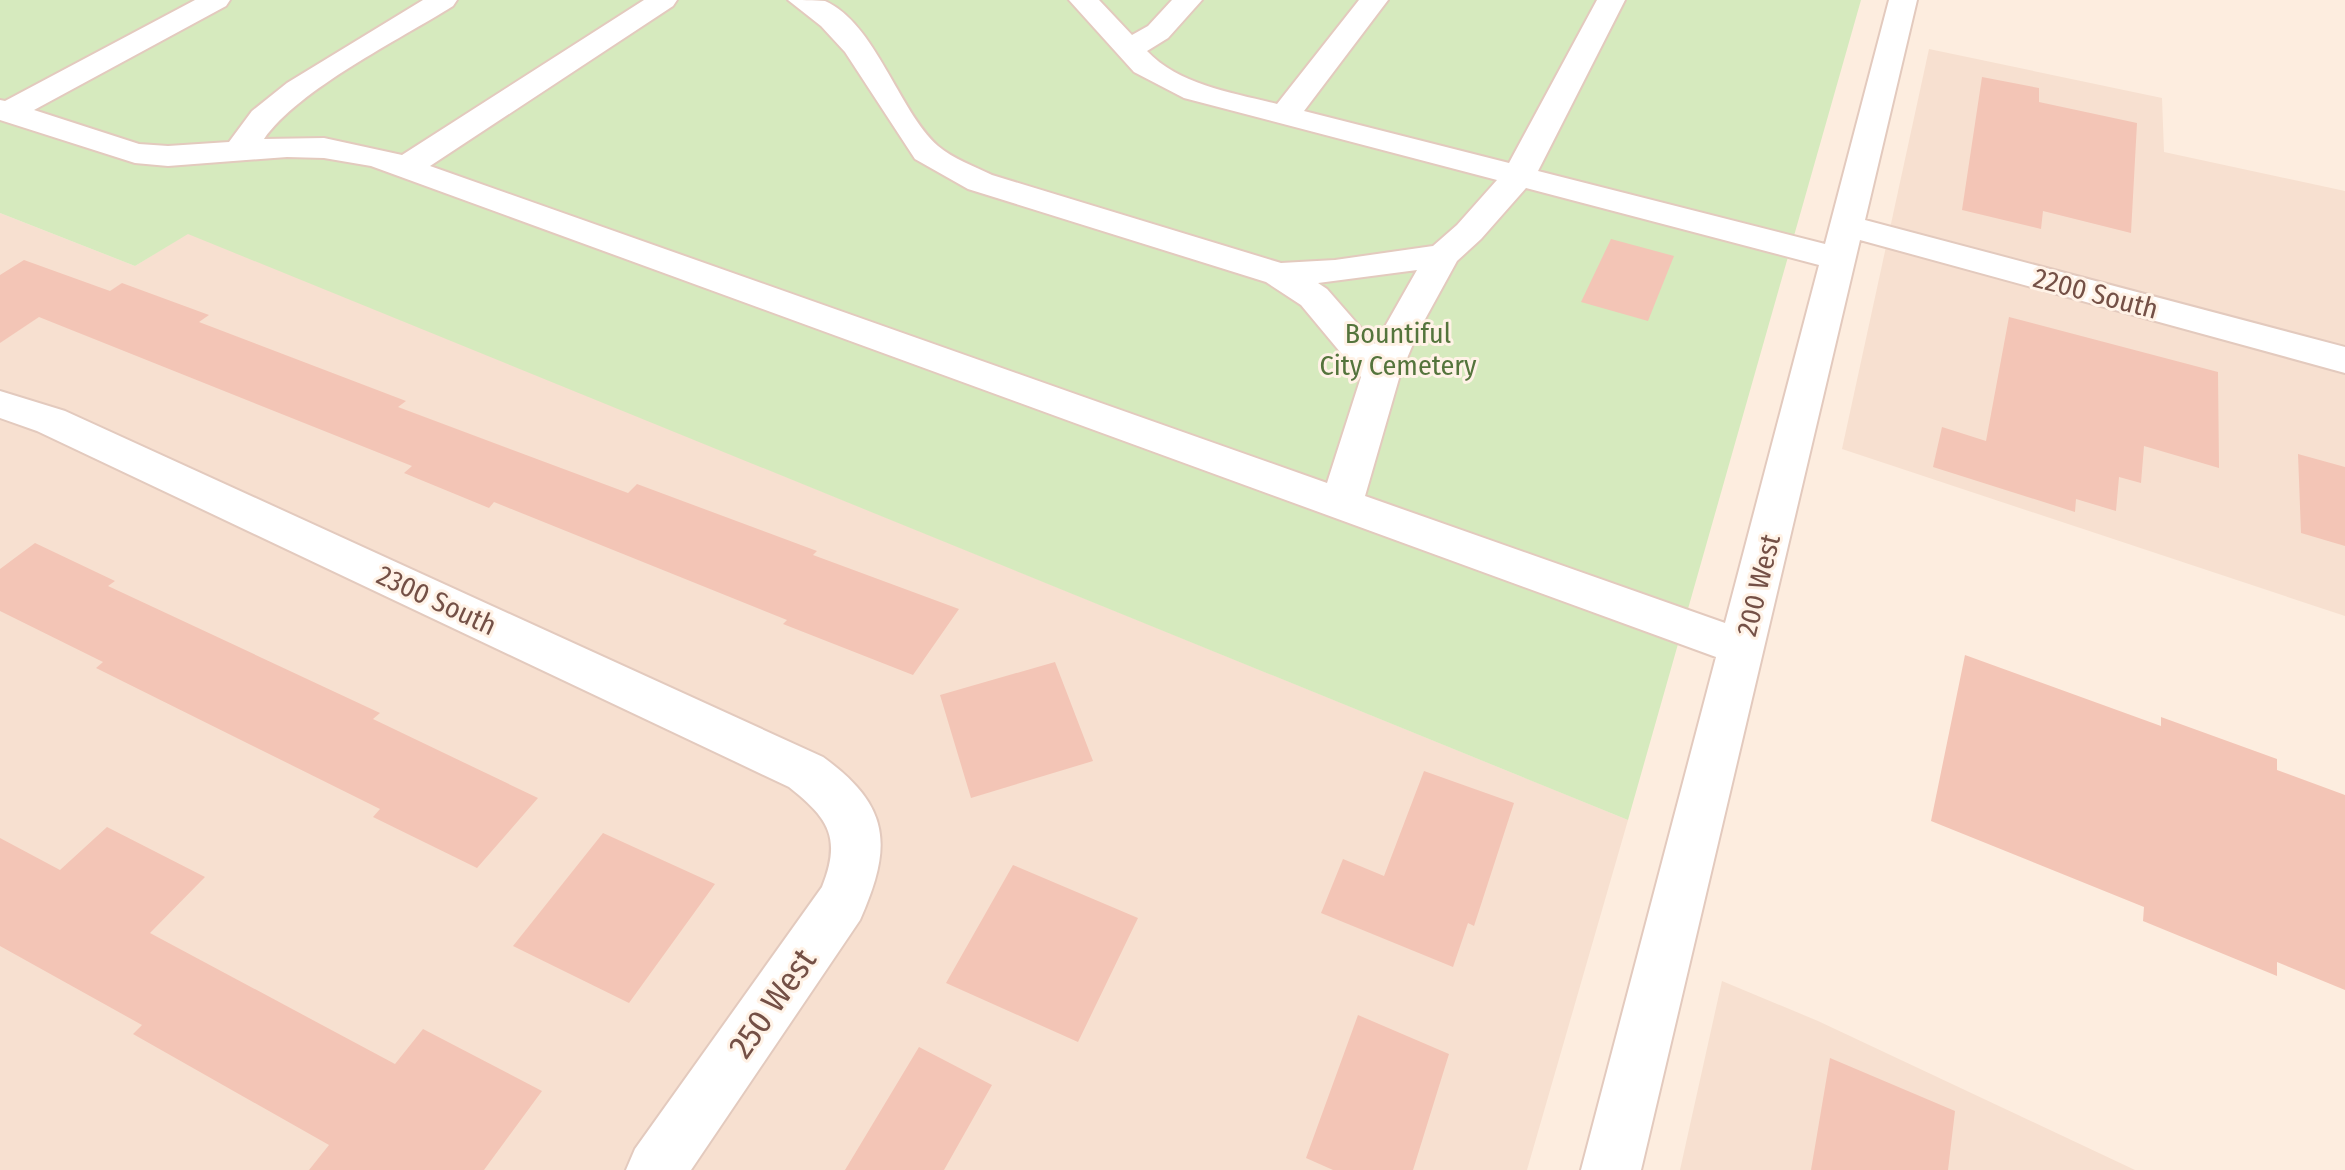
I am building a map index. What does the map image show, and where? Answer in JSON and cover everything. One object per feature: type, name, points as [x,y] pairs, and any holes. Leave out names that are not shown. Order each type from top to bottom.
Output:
[{"type":"street","points":[[4,110],[216,0]]},
{"type":"street","points":[[239,151],[263,118],[298,89],[443,0]]},
{"type":"street","points":[[406,167],[663,0]]},
{"type":"street","points":[[802,0],[836,22],[875,76],[912,136],[926,152],[947,167],[980,182],[1279,274],[1314,297],[1381,375]]},
{"type":"street","name":"2200 South","points":[[1083,0],[1145,66],[1195,92],[1519,176],[1843,243],[2345,360]]},
{"type":"street","points":[[1130,49],[1158,32],[1188,0]]},
{"type":"street","points":[[1285,115],[1374,0]]},
{"type":"street","points":[[1341,505],[1381,375],[1399,332],[1443,255],[1469,232],[1519,176],[1611,0]]},
{"type":"street","name":"200 West","points":[[1611,1170],[1903,0]]},
{"type":"street","points":[[4,110],[135,153],[168,156],[287,147],[324,148],[353,152],[406,167],[1742,648]]},
{"type":"street","points":[[1279,274],[1335,271],[1443,255]]},
{"type":"street","name":"2300 South","points":[[0,404],[51,421],[806,772],[843,802],[855,824]]},
{"type":"street","name":"250 West","points":[[656,1170],[841,903],[854,875],[858,848],[855,824]]},
{"type":"shaded area","points":[[1929,49],[2162,98],[2164,152],[2345,191],[2345,616],[1842,449]]},
{"type":"shaded area","points":[[0,213],[135,266],[188,233],[1628,820],[1527,1170],[0,1170]]},
{"type":"shaded area","points":[[1722,981],[1818,1021],[2135,1170],[1680,1170]]},
{"type":"green space","name":"Bountiful City Cemetery","points":[[0,0],[1861,0],[1628,820],[188,234],[135,266],[0,213]]},
{"type":"building","points":[[1982,77],[2039,88],[2039,102],[2137,123],[2131,233],[2043,211],[2041,229],[1962,210]]},
{"type":"building","points":[[1611,239],[1674,256],[1648,321],[1581,302]]},
{"type":"building","points":[[24,260],[110,291],[122,283],[209,315],[199,322],[406,401],[398,407],[628,493],[637,484],[817,551],[813,555],[959,609],[913,675],[783,624],[787,620],[494,502],[489,508],[404,473],[412,466],[39,317],[0,343],[0,275]]},
{"type":"building","points":[[2009,317],[2218,372],[2219,468],[2144,446],[2141,483],[2119,477],[2116,511],[2076,499],[2075,512],[1933,467],[1942,427],[1986,441]]},
{"type":"building","points":[[2298,454],[2345,467],[2345,546],[2301,533]]},
{"type":"building","points":[[35,543],[115,581],[108,586],[380,713],[373,719],[538,798],[477,868],[373,817],[380,809],[96,668],[103,662],[0,611],[0,569]]},
{"type":"building","points":[[1965,655],[2161,726],[2161,717],[2277,759],[2277,770],[2345,795],[2345,990],[2277,962],[2277,976],[2143,921],[2144,907],[1931,821]]},
{"type":"building","points":[[1055,662],[1093,761],[971,798],[940,695]]},
{"type":"building","points":[[1424,771],[1514,803],[1474,926],[1468,923],[1453,967],[1321,913],[1343,859],[1384,876]]},
{"type":"building","points":[[107,827],[205,877],[150,933],[395,1064],[423,1029],[542,1091],[484,1170],[309,1170],[329,1145],[133,1034],[142,1025],[0,946],[0,838],[60,870]]},
{"type":"building","points":[[603,833],[715,884],[629,1003],[513,946]]},
{"type":"building","points":[[1013,865],[1138,918],[1078,1042],[946,983]]},
{"type":"building","points":[[1358,1015],[1449,1054],[1413,1170],[1333,1170],[1306,1158]]},
{"type":"building","points":[[919,1047],[992,1085],[944,1170],[845,1170]]},
{"type":"building","points":[[1830,1058],[1955,1111],[1948,1170],[1811,1170]]}]
